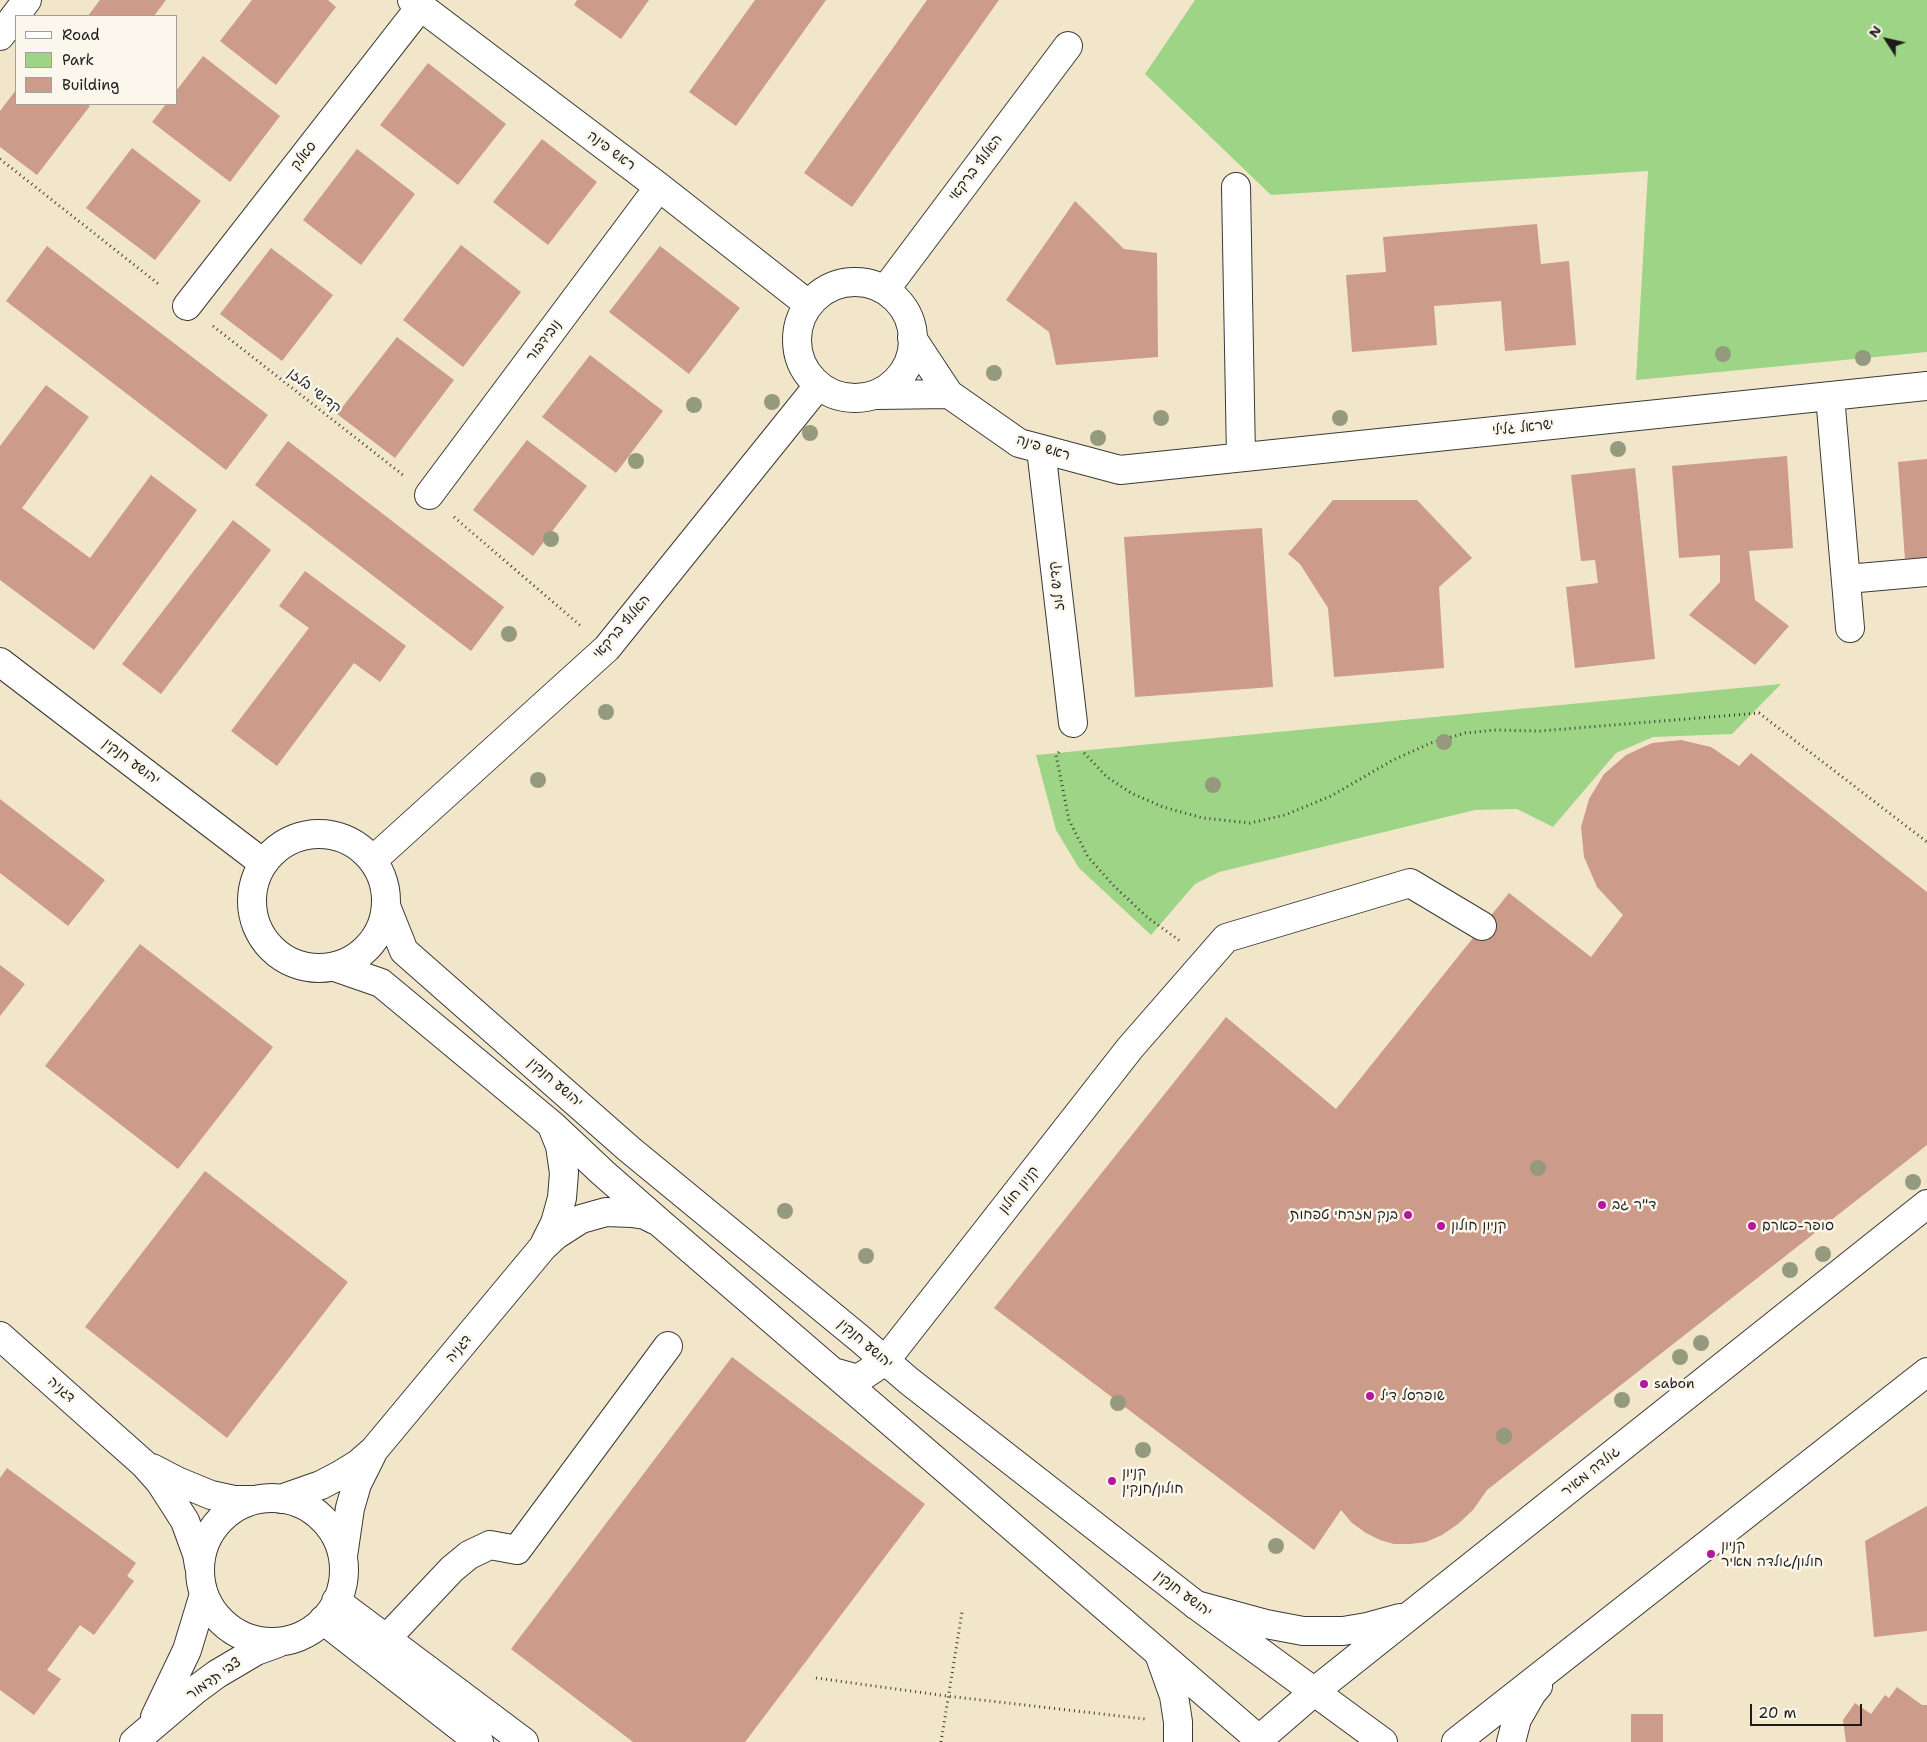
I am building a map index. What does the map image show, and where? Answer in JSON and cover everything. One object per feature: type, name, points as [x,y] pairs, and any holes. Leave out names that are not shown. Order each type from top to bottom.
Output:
[{"type":"street","points":[[16,15],[27,0]]},
{"type":"street","name":"ראש פינה","points":[[416,3],[659,187],[808,304]]},
{"type":"street","name":"סאלק","points":[[187,306],[416,3]]},
{"type":"street","points":[[0,36],[15,16]]},
{"type":"street","name":"האלוף ברקאי","points":[[885,290],[1068,46]]},
{"type":"street","name":"נובידבור","points":[[429,495],[659,187]]},
{"type":"street","points":[[1236,187],[1241,457]]},
{"type":"street","points":[[876,395],[893,384],[901,376],[910,358],[912,338],[908,318],[897,301],[885,290],[866,283],[846,283],[827,289],[808,304],[799,322],[796,342],[800,362],[818,386],[836,396],[856,398],[876,395],[949,394]]},
{"type":"street","name":"ראש פינה","points":[[912,338],[949,394],[1019,443],[1120,470]]},
{"type":"street","name":"האלוף ברקאי","points":[[373,860],[607,648],[818,386]]},
{"type":"street","name":"ישראל גלילי","points":[[1120,470],[1927,386]]},
{"type":"street","points":[[1830,396],[1850,628]]},
{"type":"street","name":"קדיש לוז","points":[[1041,449],[1072,731]]},
{"type":"street","points":[[1847,578],[1927,572]]},
{"type":"street","name":"יהושע חנקין","points":[[0,662],[263,863]]},
{"type":"street","points":[[335,968],[356,957],[370,944],[380,929],[386,906],[384,882],[373,860],[356,844],[334,834],[311,834],[288,840],[263,863],[253,884],[251,908],[257,930],[270,949],[288,963],[311,969],[335,968],[381,982],[552,1125],[659,1222],[1259,1741]]},
{"type":"street","name":"קניון חולון","points":[[832,1372],[858,1379],[884,1361],[1130,1048],[1226,938],[1410,883],[1482,926]]},
{"type":"street","name":"יהושע חנקין","points":[[386,906],[404,951],[629,1149],[909,1381],[1196,1605],[1383,1742]]},
{"type":"street","name":"דגניה","points":[[543,1247],[555,1223],[564,1186],[560,1146],[552,1125]]},
{"type":"street","name":"גולדה מאיר","points":[[1259,1741],[1315,1692],[1927,1204]]},
{"type":"street","name":"דגניה","points":[[144,1464],[177,1481],[211,1495],[234,1500],[270,1499],[321,1485],[340,1476],[374,1450],[543,1247],[568,1226],[581,1219],[606,1212],[632,1213],[659,1222]]},
{"type":"street","points":[[859,1338],[882,1338],[908,1331]]},
{"type":"street","name":"קניון חולון","points":[[908,1331],[904,1356],[909,1381]]},
{"type":"street","name":"דגניה","points":[[0,1336],[144,1464],[167,1491],[185,1521],[197,1554],[202,1583]]},
{"type":"street","points":[[386,1639],[452,1569],[469,1555],[490,1545],[517,1550],[668,1346]]},
{"type":"street","points":[[1456,1742],[1927,1372]]},
{"type":"street","name":"דגניה","points":[[342,1558],[354,1496],[362,1473],[374,1450]]},
{"type":"street","points":[[270,1499],[303,1505],[322,1519],[335,1537],[342,1558],[343,1580],[330,1611],[305,1634],[284,1641],[262,1642],[240,1636],[221,1622],[208,1604],[202,1583],[200,1561],[207,1539],[220,1520],[238,1507],[270,1499]]},
{"type":"street","name":"צבי תדמור","points":[[142,1735],[173,1683],[187,1650],[202,1583]]},
{"type":"street","points":[[1196,1605],[1266,1624],[1303,1631],[1343,1631],[1367,1627],[1414,1614]]},
{"type":"street","points":[[330,1611],[386,1639],[524,1742]]},
{"type":"street","points":[[330,1611],[479,1742]]},
{"type":"street","name":"צבי תדמור","points":[[142,1735],[200,1686],[230,1666],[256,1650],[284,1641]]},
{"type":"street","points":[[1159,1654],[1174,1696],[1178,1732]]},
{"type":"street","points":[[1511,1742],[1517,1719],[1532,1693],[1563,1657]]},
{"type":"path","name":"קדושי בלזן","points":[[0,159],[429,495],[607,648]]},
{"type":"path","points":[[1206,961],[1147,917],[1114,886],[1088,857],[1070,820],[1056,755],[1072,731],[1106,777],[1130,793],[1164,807],[1203,818],[1250,823],[1285,815],[1322,800],[1393,760],[1431,743],[1465,733],[1496,730],[1540,732],[1759,713],[1927,842]]},
{"type":"path","points":[[941,1742],[962,1612]]},
{"type":"path","points":[[816,1678],[947,1696],[1178,1732]]},
{"type":"green space","points":[[1195,0],[1927,0],[1927,352],[1636,380],[1648,171],[1271,195],[1145,74]]},
{"type":"green space","points":[[1781,684],[1732,734],[1653,737],[1616,753],[1553,827],[1517,809],[1475,810],[1219,872],[1195,884],[1151,935],[1079,868],[1056,830],[1036,755]]},
{"type":"building","points":[[100,0],[166,0],[155,15],[89,15]]},
{"type":"building","points":[[252,0],[328,0],[336,7],[276,85],[220,41]]},
{"type":"building","points":[[577,0],[649,0],[621,39],[574,5]]},
{"type":"building","points":[[755,0],[826,0],[736,126],[689,92]]},
{"type":"building","points":[[927,0],[999,0],[852,207],[804,173]]},
{"type":"building","points":[[203,56],[280,116],[230,182],[152,122],[165,105],[178,105],[178,88]]},
{"type":"building","points":[[428,63],[506,124],[458,185],[380,125]]},
{"type":"building","points":[[15,91],[15,105],[90,106],[37,175],[0,147],[0,111]]},
{"type":"building","points":[[542,139],[597,182],[548,245],[493,202]]},
{"type":"building","points":[[132,148],[201,201],[155,260],[86,208]]},
{"type":"building","points":[[357,149],[415,194],[361,265],[303,220]]},
{"type":"building","points":[[1075,201],[1124,249],[1157,253],[1158,357],[1056,365],[1049,332],[1006,300]]},
{"type":"building","points":[[1537,224],[1541,264],[1569,261],[1576,345],[1505,351],[1501,301],[1434,306],[1437,345],[1352,352],[1346,275],[1386,272],[1383,237]]},
{"type":"building","points":[[461,245],[521,292],[463,367],[403,320]]},
{"type":"building","points":[[47,246],[268,415],[226,470],[6,301]]},
{"type":"building","points":[[660,246],[740,308],[689,374],[609,312]]},
{"type":"building","points":[[271,248],[333,295],[282,361],[220,314]]},
{"type":"building","points":[[397,337],[454,380],[395,458],[337,414]]},
{"type":"building","points":[[590,355],[663,411],[616,473],[542,417]]},
{"type":"building","points":[[46,385],[89,417],[22,508],[90,558],[151,475],[197,510],[94,650],[0,580],[0,446]]},
{"type":"building","points":[[527,440],[587,486],[533,556],[473,510]]},
{"type":"building","points":[[288,441],[504,607],[471,651],[255,485]]},
{"type":"building","points":[[1787,456],[1793,548],[1749,551],[1755,600],[1789,626],[1755,665],[1689,615],[1720,582],[1720,555],[1679,558],[1672,466]]},
{"type":"building","points":[[1927,459],[1927,558],[1905,560],[1898,462]]},
{"type":"building","points":[[1635,468],[1655,659],[1575,668],[1566,587],[1598,583],[1595,560],[1581,561],[1571,475]]},
{"type":"building","points":[[1333,500],[1417,500],[1472,558],[1439,587],[1444,668],[1334,677],[1328,608],[1300,564],[1288,554]]},
{"type":"building","points":[[233,520],[271,550],[161,694],[122,664]]},
{"type":"building","points":[[1262,528],[1273,687],[1135,697],[1124,537]]},
{"type":"building","points":[[305,571],[406,646],[380,682],[354,663],[277,766],[231,731],[309,628],[279,606]]},
{"type":"building","name":"קניון חולון","points":[[1681,740],[1711,747],[1739,766],[1751,753],[1927,892],[1927,1145],[1487,1490],[1473,1510],[1458,1524],[1442,1535],[1426,1542],[1394,1544],[1380,1540],[1352,1523],[1341,1510],[1314,1550],[994,1308],[1226,1017],[1336,1109],[1509,893],[1591,957],[1623,915],[1597,887],[1584,857],[1581,827],[1589,799],[1604,774],[1626,755],[1652,743]]},
{"type":"building","points":[[0,799],[105,880],[68,926],[0,873]]},
{"type":"building","points":[[140,944],[273,1047],[178,1169],[45,1066]]},
{"type":"building","points":[[0,965],[25,984],[0,1016]]},
{"type":"building","points":[[205,1171],[348,1282],[227,1438],[85,1327]]},
{"type":"building","points":[[732,1357],[925,1504],[745,1742],[633,1742],[511,1649]]},
{"type":"building","points":[[7,1468],[136,1563],[127,1576],[134,1581],[94,1635],[80,1625],[47,1670],[61,1679],[34,1715],[0,1690],[0,1478]]},
{"type":"building","points":[[1927,1506],[1927,1631],[1874,1637],[1865,1541]]},
{"type":"building","points":[[1897,1687],[1922,1705],[1927,1705],[1927,1742],[1846,1742],[1843,1720],[1855,1703],[1871,1714],[1885,1695],[1889,1698]]},
{"type":"building","points":[[1631,1714],[1663,1714],[1663,1742],[1631,1742]]},
{"type":"place","name":"ד\"ר גב","points":[[1602,1205]]},
{"type":"place","name":"בנק מזרחי טפחות","points":[[1408,1215]]},
{"type":"place","name":"קניון חולון","points":[[1441,1226]]},
{"type":"place","name":"סופר-פארם","points":[[1752,1226]]},
{"type":"place","name":"sabon","points":[[1644,1384]]},
{"type":"place","name":"שופרסל דיל","points":[[1370,1396]]},
{"type":"place","name":"קניון חולון/חנקין","points":[[1112,1481]]},
{"type":"place","name":"קניון חולון/גולדה מאיר","points":[[1711,1554]]}]
